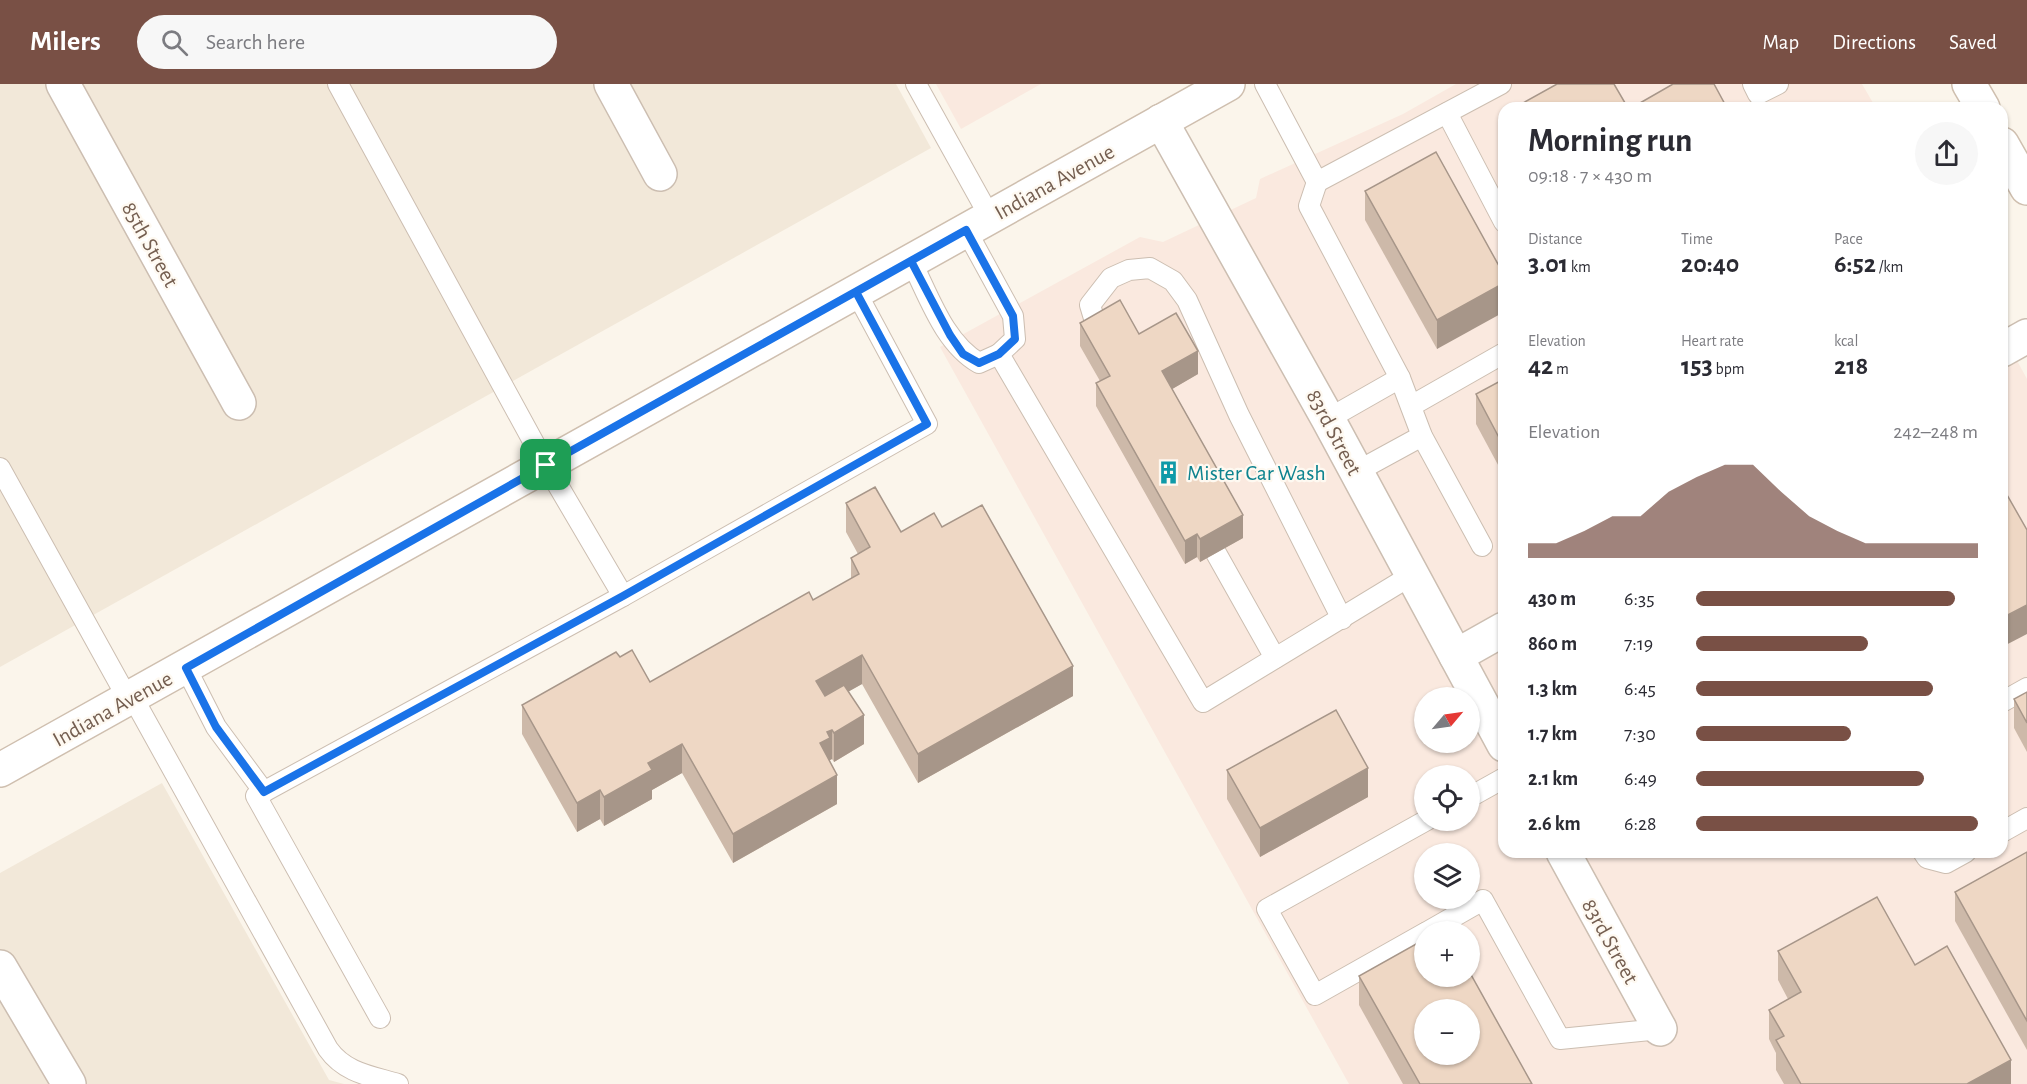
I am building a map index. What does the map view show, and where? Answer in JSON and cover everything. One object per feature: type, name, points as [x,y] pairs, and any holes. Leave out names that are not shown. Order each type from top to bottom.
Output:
[{"type":"street","name":"85th Street","points":[[63,84],[239,403]]},
{"type":"street","points":[[611,84],[660,174]]},
{"type":"street","name":"Indiana Avenue","points":[[0,770],[1228,84]]},
{"type":"street","points":[[1969,84],[1980,102]]},
{"type":"street","name":"83rd Street","points":[[1161,121],[1328,419],[1498,734]]},
{"type":"street","points":[[2008,155],[2027,188]]},
{"type":"street","points":[[2008,347],[2027,336]]},
{"type":"street","points":[[1456,656],[1498,632]]},
{"type":"street","name":"83rd Street","points":[[1566,858],[1660,1029]]},
{"type":"street","points":[[0,967],[69,1084]]},
{"type":"lane","points":[[338,84],[546,465],[623,596]]},
{"type":"lane","points":[[911,261],[950,335],[963,354],[979,363],[999,354],[1015,339],[1013,316],[978,224],[916,84]]},
{"type":"lane","points":[[1265,84],[1317,182],[1310,207],[1400,378],[1422,435],[1482,546]]},
{"type":"lane","points":[[1317,182],[1447,113],[1471,91],[1501,84]]},
{"type":"lane","points":[[1753,84],[1758,94],[1778,84]]},
{"type":"lane","points":[[1447,113],[1498,211]]},
{"type":"lane","points":[[1100,335],[1090,305],[1111,278],[1129,270],[1150,268],[1173,281],[1187,300],[1239,415],[1342,619]]},
{"type":"lane","points":[[380,1018],[256,796],[623,596],[927,424],[856,292]]},
{"type":"lane","points":[[999,354],[1203,702],[1412,575]]},
{"type":"lane","points":[[1410,406],[1498,356]]},
{"type":"lane","points":[[1328,419],[1400,378]]},
{"type":"lane","points":[[1356,472],[1422,435]]},
{"type":"lane","points":[[0,468],[327,1049],[338,1063],[355,1072],[398,1084]]},
{"type":"lane","points":[[1216,553],[1275,658]]},
{"type":"lane","points":[[186,668],[216,727],[264,792]]},
{"type":"lane","points":[[2008,698],[2027,687]]},
{"type":"lane","points":[[1480,791],[1498,781]]},
{"type":"lane","points":[[2008,829],[2027,818]]},
{"type":"lane","points":[[1414,827],[1267,909],[1314,995],[1414,939]]},
{"type":"lane","points":[[1927,858],[1946,863],[1955,858]]},
{"type":"lane","points":[[1445,921],[1482,900],[1560,1039],[1660,1029]]},
{"type":"shaded area","points":[[0,84],[896,84],[931,148],[0,667]]},
{"type":"shaded area","points":[[936,84],[1041,84],[961,129]]},
{"type":"shaded area","points":[[1456,84],[1862,84],[1872,102],[1498,102],[1498,858],[2008,858],[2008,344],[2027,379],[2027,1084],[1349,1084],[940,347],[1140,237],[1163,242],[1256,198],[1260,179],[1403,114]]},
{"type":"shaded area","points":[[162,783],[329,1080],[344,1084],[0,1084],[0,873]]},
{"type":"building","points":[[1557,84],[1614,84],[1624,102],[1525,102]]},
{"type":"building","points":[[1673,84],[1714,84],[1724,102],[1642,102]]},
{"type":"building","points":[[1436,152],[1498,264],[1498,286],[1437,320],[1365,191]]},
{"type":"building","name":"Mister Car Wash","points":[[1120,300],[1139,334],[1176,313],[1198,351],[1162,371],[1243,515],[1200,539],[1197,534],[1185,541],[1096,383],[1110,376],[1080,323]]},
{"type":"building","points":[[1498,382],[1498,436],[1476,394]]},
{"type":"building","points":[[875,487],[901,532],[934,513],[942,527],[982,505],[1073,666],[918,754],[862,655],[816,681],[825,696],[844,685],[864,715],[834,733],[832,730],[827,732],[830,738],[820,743],[837,775],[733,834],[682,744],[648,763],[652,770],[604,797],[600,790],[577,803],[522,705],[616,652],[620,657],[632,650],[650,682],[809,592],[813,600],[859,574],[851,558],[870,547],[846,503]]},
{"type":"building","points":[[2008,497],[2027,530],[2027,605],[2008,615]]},
{"type":"building","points":[[2027,692],[2027,723],[2014,699]]},
{"type":"building","points":[[1336,710],[1368,768],[1260,828],[1227,770]]},
{"type":"building","points":[[2027,852],[2027,1021],[1955,892]]},
{"type":"building","points":[[1877,897],[1915,965],[1947,946],[2011,1060],[1967,1084],[1801,1084],[1776,1040],[1784,1036],[1769,1010],[1801,992],[1778,951]]},
{"type":"building","points":[[1414,945],[1414,987],[1478,987],[1532,1084],[1420,1084],[1359,976]]},
{"type":"place","name":"Mister Car Wash","points":[[1169,472]]},
{"type":"route","points":[[966,230],[1013,316],[1015,339],[999,354],[979,363],[963,354],[950,335],[911,261],[856,292],[927,424],[623,596],[264,792],[216,727],[186,668],[546,465],[966,230]]}]
